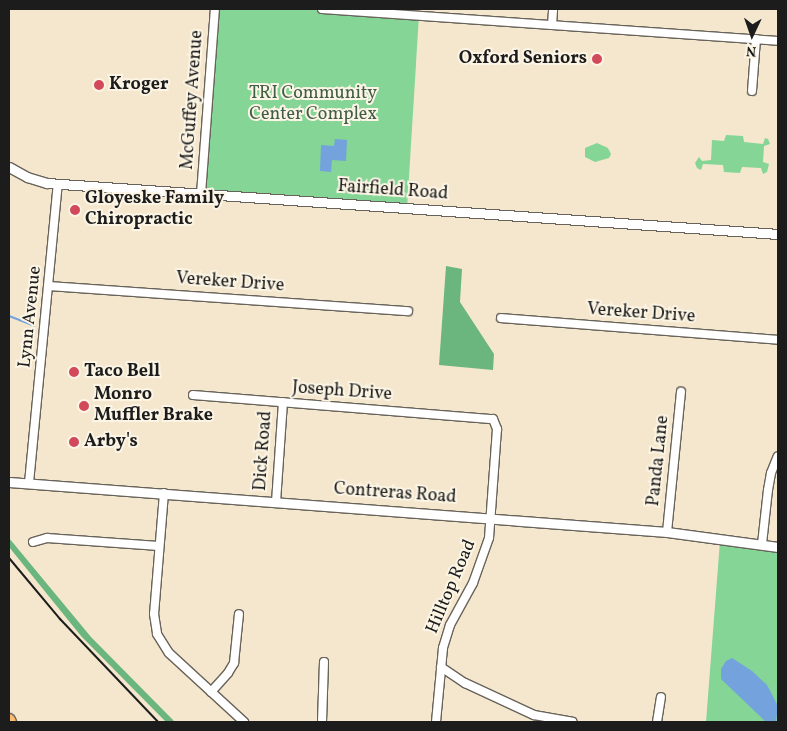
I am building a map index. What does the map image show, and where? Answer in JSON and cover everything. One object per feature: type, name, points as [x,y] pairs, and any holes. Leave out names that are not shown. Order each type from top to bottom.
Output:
[{"type":"street","name":"McGuffey Avenue","points":[[201,194],[214,9]]},
{"type":"street","points":[[322,9],[439,13],[552,25],[778,41]]},
{"type":"street","points":[[552,25],[553,9]]},
{"type":"street","points":[[752,91],[756,39]]},
{"type":"street","name":"Fairfield Road","points":[[9,167],[34,180],[58,184],[778,234]]},
{"type":"street","name":"Lynn Avenue","points":[[29,483],[58,184]]},
{"type":"street","name":"Vereker Drive","points":[[49,286],[408,311]]},
{"type":"street","name":"Vereker Drive","points":[[501,318],[778,340]]},
{"type":"street","name":"Panda Lane","points":[[667,532],[681,392]]},
{"type":"street","name":"Joseph Drive","points":[[193,395],[488,418]]},
{"type":"street","name":"Dick Road","points":[[276,502],[282,402]]},
{"type":"street","name":"Hilltop Road","points":[[436,722],[443,648],[450,625],[473,583],[487,545],[497,428],[493,419],[488,418]]},
{"type":"street","points":[[762,544],[771,473],[778,456]]},
{"type":"street","name":"Contreras Road","points":[[9,482],[667,532],[778,547]]},
{"type":"street","points":[[164,493],[154,614],[157,634],[169,652],[244,722]]},
{"type":"street","points":[[33,542],[47,538],[159,546]]},
{"type":"street","points":[[212,692],[234,664],[239,614]]},
{"type":"street","points":[[322,722],[324,662]]},
{"type":"street","points":[[441,667],[465,684],[534,715],[572,722]]},
{"type":"street","points":[[657,722],[661,697]]},
{"type":"green space","name":"TRI Community Center Complex","points":[[215,9],[322,9],[419,15],[407,209],[201,194]]},
{"type":"green space","points":[[726,135],[743,136],[744,142],[763,144],[765,138],[768,139],[770,144],[764,146],[763,162],[769,164],[767,172],[763,174],[761,168],[742,167],[740,173],[724,172],[723,165],[703,164],[701,170],[697,168],[695,163],[699,157],[702,161],[711,160],[712,140],[724,141]]},
{"type":"green space","points":[[597,143],[608,148],[611,154],[609,158],[595,162],[585,157],[585,148]]},
{"type":"green space","points":[[446,266],[462,269],[460,302],[494,354],[493,370],[439,365]]},
{"type":"green space","points":[[9,538],[91,637],[175,722],[166,722],[81,636],[9,547]]},
{"type":"green space","points":[[720,541],[778,551],[778,722],[706,722]]},
{"type":"water","points":[[335,139],[347,140],[346,161],[332,160],[331,172],[320,171],[321,145],[334,146]]},
{"type":"water","points":[[732,658],[752,671],[767,685],[778,706],[776,722],[766,722],[721,679],[721,669],[726,661]]},
{"type":"waterway","points":[[9,316],[35,326]]},
{"type":"railway","points":[[9,558],[60,619],[158,722]]},
{"type":"place","name":"Oxford Seniors","points":[[597,59]]},
{"type":"place","name":"Kroger","points":[[99,85]]},
{"type":"place","name":"Gloyeske Family Chiropractic","points":[[75,210]]},
{"type":"place","name":"Taco Bell","points":[[74,372]]},
{"type":"place","name":"Monro Muffler Brake","points":[[84,406]]},
{"type":"place","name":"Arby's","points":[[74,442]]}]
